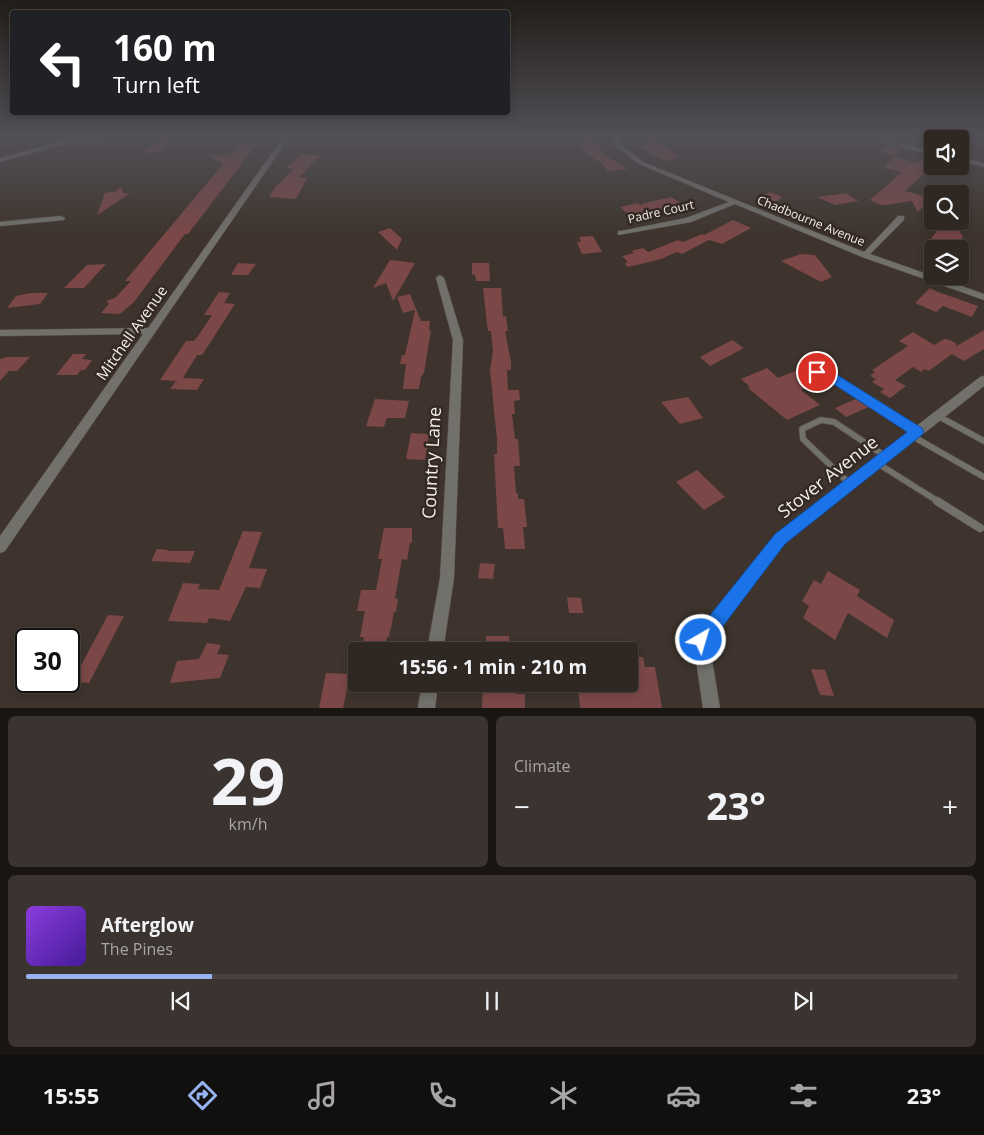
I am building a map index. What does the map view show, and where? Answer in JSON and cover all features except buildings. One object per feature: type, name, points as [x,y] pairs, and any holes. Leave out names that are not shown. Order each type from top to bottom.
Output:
[{"type":"street","name":"Mitchell Avenue","points":[[0,547],[264,169]]},
{"type":"street","name":"Chadbourne Avenue","points":[[656,169],[865,255],[984,297]]},
{"type":"street","name":"Padre Court","points":[[621,233],[688,220],[734,202]]},
{"type":"street","points":[[0,224],[61,218]]},
{"type":"street","points":[[865,255],[901,218]]},
{"type":"street","name":"Country Lane","points":[[436,642],[447,578],[458,340],[440,278]]},
{"type":"street","points":[[0,333],[152,331]]},
{"type":"street","name":"Stover Avenue","points":[[712,708],[701,640],[780,539],[984,380]]},
{"type":"street","points":[[426,708],[429,692]]},
{"type":"lane","points":[[817,372],[827,374],[914,433],[984,477]]},
{"type":"lane","points":[[937,416],[984,441]]},
{"type":"lane","points":[[850,484],[803,439],[802,429],[820,420],[829,420],[838,424],[881,460],[980,528]]},
{"type":"route","points":[[701,640],[780,539],[917,432],[827,374],[817,372]]}]
